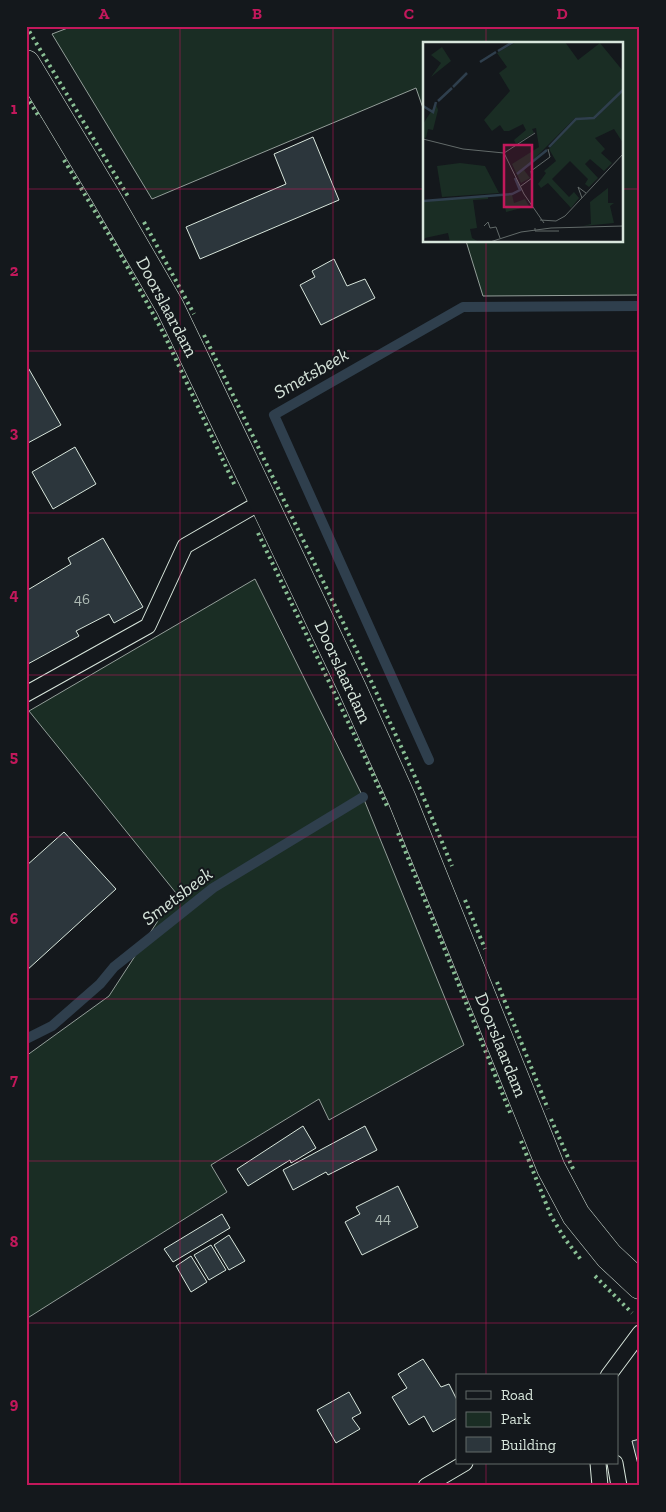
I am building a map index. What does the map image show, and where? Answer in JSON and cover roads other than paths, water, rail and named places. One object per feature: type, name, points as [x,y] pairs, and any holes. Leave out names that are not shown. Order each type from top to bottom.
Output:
[{"type":"street","name":"Doorslaardam","points":[[26,64],[170,307],[352,688],[402,799],[551,1168],[576,1215],[609,1256],[640,1285]]},
{"type":"lane","points":[[26,694],[148,626],[185,546],[263,501]]},
{"type":"lane","points":[[609,1374],[640,1333]]},
{"type":"lane","points":[[426,1486],[463,1464]]},
{"type":"lane","points":[[598,1464],[600,1486]]},
{"type":"lane","points":[[616,1464],[619,1486]]},
{"type":"waterway","name":"Smetsbeek","points":[[429,760],[274,415],[463,307],[640,306]]},
{"type":"waterway","name":"Smetsbeek","points":[[26,1039],[52,1026],[100,984],[114,967],[213,888],[363,797]]}]
